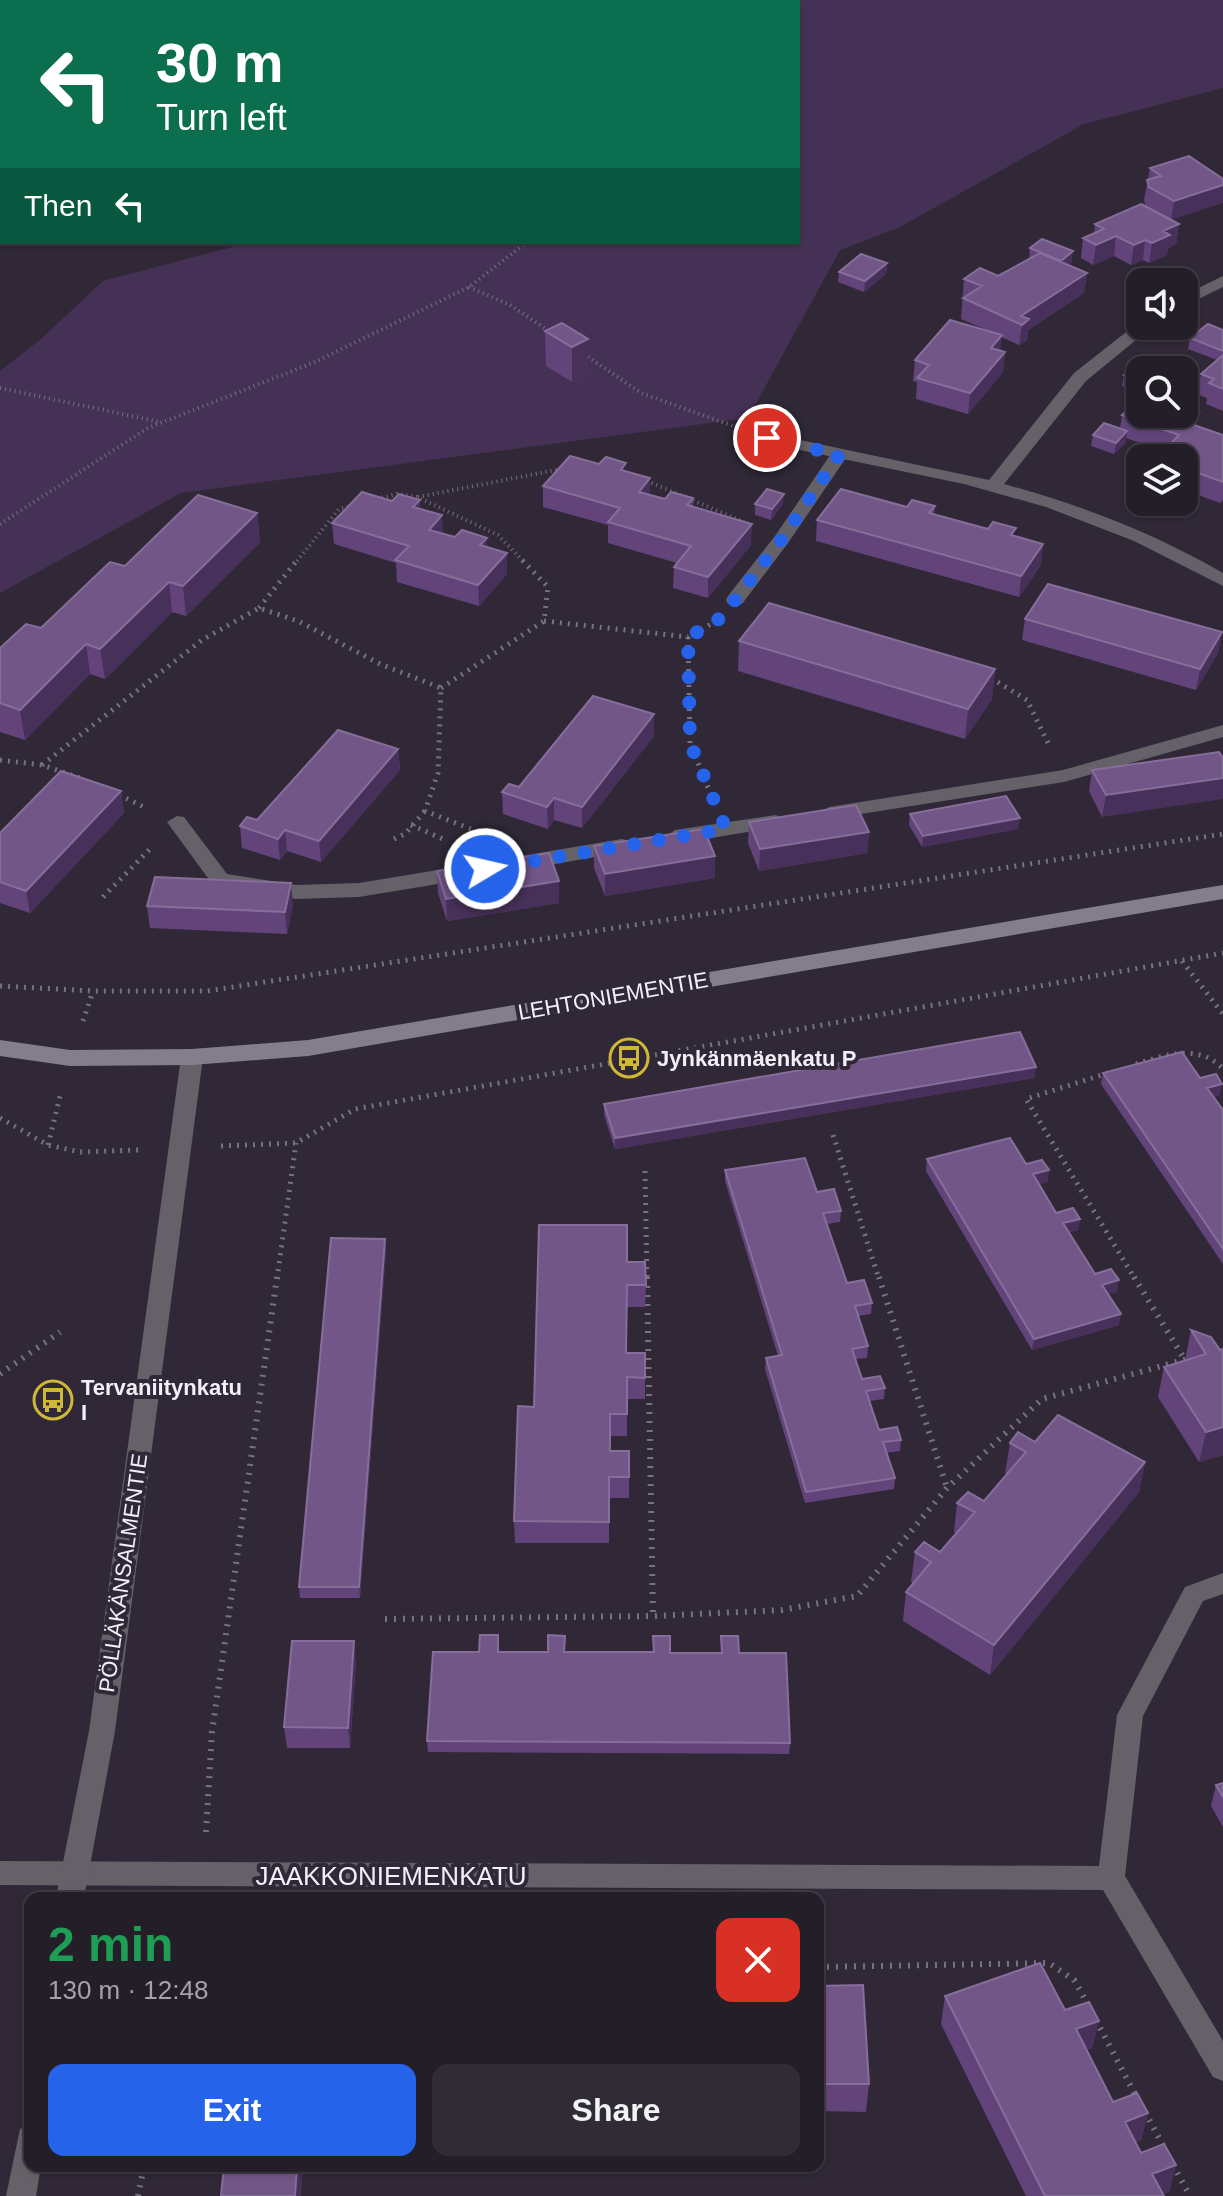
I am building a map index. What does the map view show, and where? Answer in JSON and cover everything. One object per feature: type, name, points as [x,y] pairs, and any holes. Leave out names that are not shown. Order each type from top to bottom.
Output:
[{"type":"main road","name":"LEHTONIEMENTIE","points":[[0,1048],[70,1058],[192,1057],[308,1048],[1223,892]]},
{"type":"street","points":[[1198,294],[1223,281]]},
{"type":"street","points":[[993,486],[1080,377],[1127,340]]},
{"type":"street","points":[[767,438],[993,486],[1133,533],[1190,560],[1223,581]]},
{"type":"street","points":[[735,600],[782,539],[839,455]]},
{"type":"street","points":[[177,822],[220,880],[296,892],[359,890],[1064,776],[1223,731]]},
{"type":"street","name":"PÖLLÄKÄNSALMENTIE","points":[[72,1887],[102,1731],[192,1057]]},
{"type":"street","points":[[1223,1583],[1194,1594],[1130,1715],[1111,1878],[1223,2068]]},
{"type":"street","name":"JAAKKONIEMENKATU","points":[[0,1873],[72,1887],[203,1875],[1111,1878]]},
{"type":"street","points":[[21,2196],[25,2172]]},
{"type":"path","points":[[0,524],[148,428],[315,362],[469,287],[524,244]]},
{"type":"path","points":[[469,287],[510,305],[562,340]]},
{"type":"path","points":[[575,349],[641,393],[767,438]]},
{"type":"path","points":[[0,388],[162,422]]},
{"type":"path","points":[[417,497],[568,467]]},
{"type":"path","points":[[638,477],[782,539]]},
{"type":"path","points":[[368,502],[397,494],[417,497],[498,535],[548,587],[544,621]]},
{"type":"path","points":[[42,765],[202,640],[259,608],[339,509],[353,506]]},
{"type":"path","points":[[441,688],[544,621],[688,637],[716,622],[735,600]]},
{"type":"path","points":[[259,608],[298,621],[380,664],[441,688]]},
{"type":"path","points":[[688,637],[690,743],[726,829]]},
{"type":"path","points":[[989,677],[1027,700],[1064,776]]},
{"type":"path","points":[[394,839],[405,834],[425,811],[438,773],[441,688]]},
{"type":"path","points":[[0,760],[42,765],[94,784]]},
{"type":"path","points":[[103,897],[177,822],[108,790]]},
{"type":"path","points":[[425,811],[546,858]]},
{"type":"path","points":[[411,825],[423,829]]},
{"type":"path","points":[[0,986],[93,991],[207,991],[1223,834]]},
{"type":"path","points":[[0,1118],[48,1145],[80,1152],[296,1143],[355,1109],[1223,953]]},
{"type":"path","points":[[1181,960],[1223,1014]]},
{"type":"path","points":[[1126,1068],[1168,1054],[1200,1053],[1219,1063],[1223,1069]]},
{"type":"path","points":[[1111,1072],[1026,1099],[1185,1360]]},
{"type":"path","points":[[833,1135],[947,1488]]},
{"type":"path","points":[[203,1875],[212,1732],[296,1143]]},
{"type":"path","points":[[645,1171],[653,1616]]},
{"type":"path","points":[[0,1374],[60,1332]]},
{"type":"path","points":[[385,1619],[653,1616],[782,1610],[857,1596],[947,1488],[1042,1399],[1197,1356]]},
{"type":"path","points":[[824,1967],[1049,1963],[1074,1980],[1190,2196]]},
{"type":"path","points":[[138,2196],[143,2172]]},
{"type":"shaded area","points":[[800,0],[1223,0],[1223,88],[1084,124],[898,228],[840,250],[748,418],[181,493],[0,593],[0,371],[41,339],[103,281],[243,244],[800,244]]},
{"type":"building","points":[[1189,156],[1223,179],[1223,185],[1174,201],[1149,187],[1147,180],[1161,176],[1150,168]]},
{"type":"building","points":[[1141,204],[1179,224],[1163,231],[1170,235],[1152,243],[1145,240],[1134,245],[1116,236],[1096,245],[1083,238],[1104,229],[1095,224]]},
{"type":"building","points":[[1042,239],[1073,251],[1061,261],[1030,248]]},
{"type":"building","points":[[1040,253],[1087,273],[1021,316],[1029,319],[1022,325],[963,298],[982,286],[964,279],[980,268],[998,276]]},
{"type":"building","points":[[861,254],[887,263],[865,281],[839,272]]},
{"type":"building","points":[[950,320],[1002,335],[991,348],[1005,352],[970,393],[917,378],[929,365],[915,360]]},
{"type":"building","points":[[562,323],[588,339],[572,347],[545,331]]},
{"type":"building","points":[[1208,324],[1223,330],[1223,351],[1195,340],[1198,340],[1198,332]]},
{"type":"building","points":[[1223,355],[1223,389],[1209,383],[1214,379],[1201,374]]},
{"type":"building","points":[[1104,423],[1127,431],[1116,443],[1093,435]]},
{"type":"building","points":[[1198,426],[1223,435],[1223,482],[1198,473],[1198,444],[1170,444],[1179,435],[1159,428]]},
{"type":"building","points":[[570,456],[599,464],[606,457],[626,463],[621,470],[650,478],[639,492],[665,499],[671,492],[693,498],[687,505],[752,524],[708,577],[674,567],[691,546],[608,522],[620,508],[543,486]]},
{"type":"building","points":[[767,489],[784,494],[772,509],[755,504]]},
{"type":"building","points":[[841,489],[907,507],[912,500],[935,506],[929,513],[988,529],[993,522],[1016,528],[1011,535],[1043,544],[1021,576],[817,520]]},
{"type":"building","points":[[362,492],[392,501],[399,494],[420,500],[413,507],[442,515],[429,530],[455,537],[462,530],[487,538],[480,545],[507,553],[478,585],[395,560],[409,546],[332,523]]},
{"type":"building","points":[[198,495],[257,513],[183,586],[169,582],[100,649],[86,644],[20,710],[0,703],[0,648],[26,624],[41,628],[110,562],[125,566]]},
{"type":"building","points":[[1048,584],[1222,632],[1200,669],[1025,619]]},
{"type":"building","points":[[769,603],[995,669],[968,709],[739,641]]},
{"type":"building","points":[[593,696],[654,714],[582,807],[554,798],[547,807],[502,792],[509,784],[519,787]]},
{"type":"building","points":[[338,730],[398,749],[319,841],[285,830],[278,839],[240,826],[247,817],[257,820]]},
{"type":"building","points":[[1219,752],[1223,758],[1223,778],[1106,795],[1092,770]]},
{"type":"building","points":[[61,771],[121,791],[26,891],[0,882],[0,833]]},
{"type":"building","points":[[1006,796],[1020,818],[923,836],[910,814]]},
{"type":"building","points":[[856,805],[869,832],[760,849],[749,822]]},
{"type":"building","points":[[704,829],[715,856],[605,874],[594,846]]},
{"type":"building","points":[[549,853],[559,881],[446,899],[437,871]]},
{"type":"building","points":[[155,877],[291,883],[285,912],[147,906]]},
{"type":"building","points":[[1020,1032],[1036,1067],[615,1138],[604,1104]]},
{"type":"building","points":[[1182,1052],[1200,1078],[1216,1074],[1222,1084],[1207,1088],[1223,1110],[1223,1249],[1103,1073]]},
{"type":"building","points":[[1010,1138],[1026,1164],[1042,1160],[1049,1170],[1033,1174],[1056,1213],[1073,1208],[1080,1219],[1063,1223],[1095,1274],[1111,1269],[1119,1280],[1102,1285],[1121,1314],[1034,1339],[927,1159]]},
{"type":"building","points":[[805,1158],[817,1192],[834,1189],[841,1211],[823,1213],[847,1283],[864,1280],[872,1303],[855,1306],[868,1346],[852,1349],[862,1379],[880,1376],[885,1388],[866,1391],[879,1430],[897,1427],[901,1440],[883,1442],[895,1478],[806,1492],[766,1358],[782,1355],[725,1170]]},
{"type":"building","points":[[539,1225],[627,1225],[627,1262],[645,1262],[646,1285],[627,1285],[626,1353],[645,1353],[645,1378],[627,1377],[627,1414],[610,1414],[610,1451],[629,1451],[629,1477],[609,1477],[609,1522],[514,1521],[518,1406],[534,1407]]},
{"type":"building","points":[[331,1238],[385,1239],[359,1587],[299,1587]]},
{"type":"building","points":[[1191,1330],[1211,1337],[1220,1350],[1223,1349],[1223,1427],[1206,1432],[1164,1367],[1206,1354]]},
{"type":"building","points":[[1058,1415],[1145,1462],[994,1645],[906,1592],[931,1562],[915,1552],[924,1542],[940,1552],[975,1512],[957,1503],[968,1492],[984,1501],[1026,1452],[1010,1443],[1018,1432],[1035,1442]]},
{"type":"building","points":[[480,1635],[498,1635],[498,1652],[548,1652],[548,1635],[565,1636],[564,1652],[654,1652],[653,1636],[670,1636],[670,1653],[722,1653],[721,1636],[738,1636],[739,1653],[786,1653],[790,1743],[427,1741],[433,1652],[479,1652]]},
{"type":"building","points":[[292,1641],[354,1641],[348,1728],[284,1727]]},
{"type":"building","points":[[1223,1783],[1223,1797],[1216,1785]]},
{"type":"building","points":[[1040,1963],[1065,2010],[1089,2002],[1099,2021],[1076,2029],[1113,2102],[1137,2093],[1148,2113],[1125,2122],[1141,2153],[1164,2144],[1176,2165],[1152,2174],[1164,2196],[1045,2196],[945,1996]]},
{"type":"building","points":[[863,1985],[869,2084],[824,2084],[824,1986]]},
{"type":"building","points":[[223,2172],[297,2172],[295,2196],[221,2196]]},
{"type":"place","name":"Jynkänmäenkatu P","points":[[629,1058]]},
{"type":"place","name":"Tervaniitynkatu I","points":[[53,1400]]},
{"type":"route","points":[[485,869],[726,829],[690,743],[688,637],[716,622],[735,600],[782,539],[839,455],[767,438]]}]
